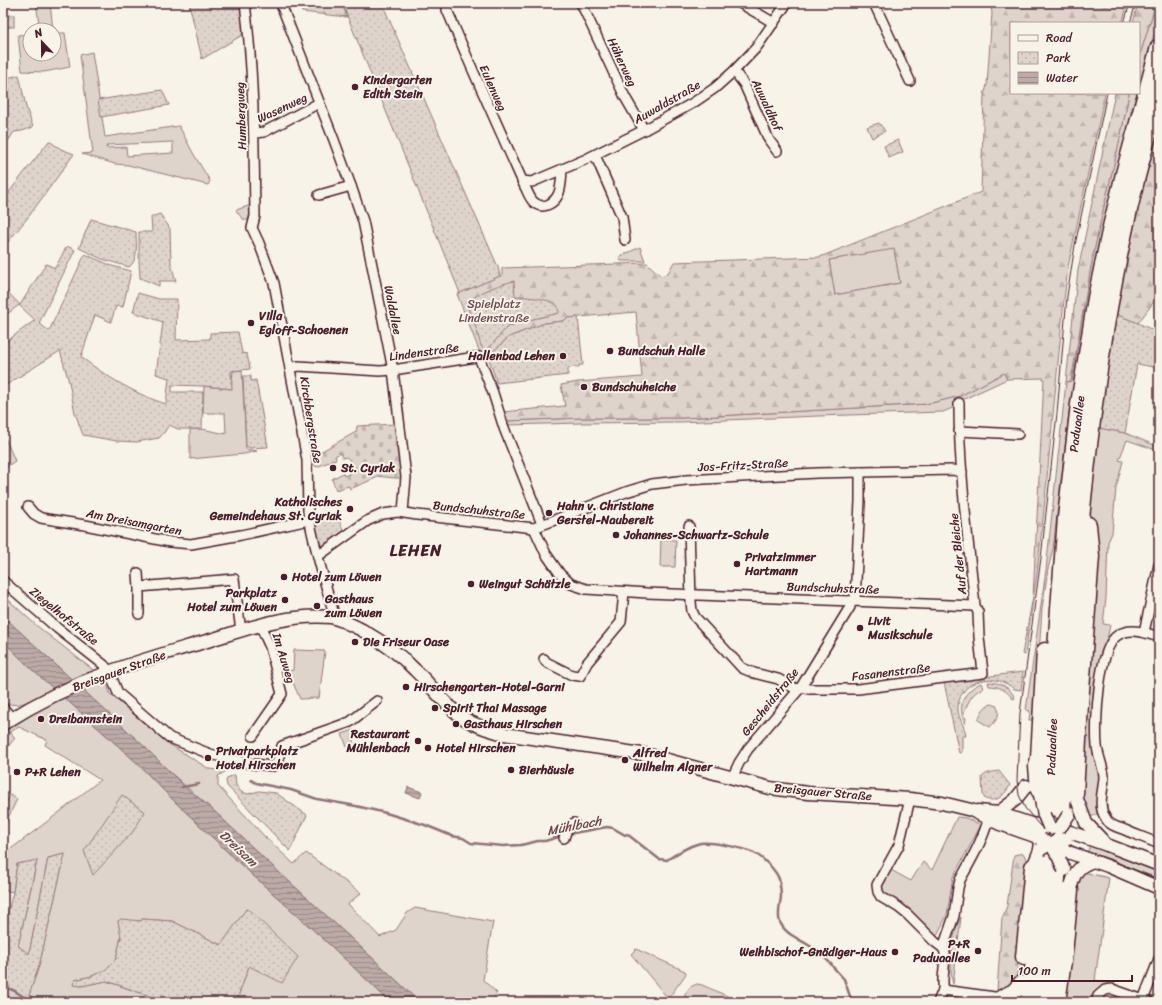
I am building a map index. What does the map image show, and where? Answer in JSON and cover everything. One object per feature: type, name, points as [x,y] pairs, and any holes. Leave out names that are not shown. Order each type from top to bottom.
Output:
[{"type":"highway","name":"Paduaallee","points":[[1029,1002],[1038,929],[1066,518],[1079,404],[1096,298],[1111,227],[1159,47]]},
{"type":"highway","name":"Paduaallee","points":[[1045,830],[1070,646],[1084,488],[1100,362],[1125,224],[1159,98]]},
{"type":"highway","points":[[1075,794],[1091,556],[1084,488]]},
{"type":"highway","points":[[1018,1002],[1045,830],[1037,766],[1039,758],[1048,610],[1054,564],[1066,518]]},
{"type":"highway","points":[[1043,1002],[1061,869]]},
{"type":"highway","points":[[1057,1002],[1064,954],[1070,890]]},
{"type":"highway","points":[[1004,1000],[1021,984]]},
{"type":"street","name":"Humbergweg","points":[[245,3],[253,83],[255,216],[252,228]]},
{"type":"street","name":"Eulenweg","points":[[447,3],[447,10],[522,181]]},
{"type":"street","name":"Häherweg","points":[[581,3],[625,97],[644,130]]},
{"type":"street","points":[[740,3],[774,23]]},
{"type":"street","name":"Auwaldstraße","points":[[522,181],[532,182],[595,155],[693,103],[715,88],[756,48],[787,3]]},
{"type":"street","points":[[874,3],[910,81]]},
{"type":"street","name":"Waldallee","points":[[282,7],[352,186],[362,221],[392,370],[406,477],[403,512]]},
{"type":"street","name":"Auwaldhof","points":[[734,71],[738,74],[744,84],[769,140],[777,151]]},
{"type":"street","name":"Wasenweg","points":[[254,133],[264,132],[319,103]]},
{"type":"street","points":[[595,155],[622,217],[625,240]]},
{"type":"street","points":[[522,181],[531,200],[538,205],[544,206],[552,202],[558,194],[562,170]]},
{"type":"street","points":[[319,195],[352,186]]},
{"type":"street","name":"Kirchbergstraße","points":[[252,228],[274,283],[307,460],[309,520],[334,614],[333,617]]},
{"type":"street","name":"Lindenstraße","points":[[290,368],[298,366],[380,371],[479,357],[493,393],[538,526]]},
{"type":"street","name":"Auf der Bleiche","points":[[959,403],[959,431],[966,521],[975,606],[978,612],[983,673]]},
{"type":"street","points":[[959,431],[1018,434]]},
{"type":"street","name":"Jos-Fritz-Straße","points":[[538,526],[626,492],[652,484],[686,480],[860,472],[953,470],[962,472]]},
{"type":"street","name":"Gescheidstraße","points":[[732,778],[748,749],[799,688],[850,607],[852,601],[860,502],[860,472]]},
{"type":"street","name":"Am Dreisamgarten","points":[[28,507],[34,514],[47,519],[170,542],[191,544],[309,520]]},
{"type":"street","name":"Bundschuhstraße","points":[[318,556],[367,521],[383,514],[403,512],[417,515],[538,526],[546,554],[560,574],[571,584],[586,589],[691,595],[975,606]]},
{"type":"street","points":[[688,526],[691,595]]},
{"type":"street","points":[[1144,632],[1159,565]]},
{"type":"street","points":[[138,573],[139,614]]},
{"type":"street","points":[[139,587],[234,579],[242,631]]},
{"type":"street","name":"Ziegelhofstraße","points":[[3,581],[57,628],[95,657],[109,671]]},
{"type":"street","points":[[544,659],[572,675],[580,676],[587,663],[621,622],[624,592]]},
{"type":"street","name":"Fasanenstraße","points":[[691,595],[692,611],[695,617],[742,668],[754,673],[778,679],[799,688],[858,689],[983,673]]},
{"type":"street","name":"Breisgauer Straße","points":[[6,720],[69,688],[109,671],[260,625],[295,618],[315,616],[333,617],[361,630],[392,649],[415,669],[452,709],[463,717],[481,727],[504,734],[649,755],[766,787],[808,793],[910,799],[942,803],[992,814],[1045,830]]},
{"type":"street","name":"Im Auweg","points":[[253,736],[282,694],[270,647],[260,625]]},
{"type":"street","points":[[1159,637],[1133,630],[1118,634],[1112,640],[1102,668],[1096,732],[1099,758],[1104,776],[1101,802],[1104,817],[1110,824],[1159,844]]},
{"type":"street","points":[[109,671],[118,693],[170,738],[210,754],[252,764],[274,766],[278,763],[282,746],[350,722],[377,701]]},
{"type":"street","points":[[3,708],[6,720]]},
{"type":"street","points":[[1045,830],[1072,806],[1075,794]]},
{"type":"street","points":[[1075,794],[1086,824],[1107,845]]},
{"type":"street","points":[[910,799],[899,845],[877,885],[878,892],[881,897],[908,915],[943,948],[945,952],[942,979],[943,990],[938,1002]]},
{"type":"street","points":[[943,948],[954,916],[960,880],[992,814],[1015,800],[1065,851],[1108,866],[1159,888]]},
{"type":"street","points":[[564,838],[571,826]]},
{"type":"street","points":[[1045,830],[1092,839],[1159,865]]},
{"type":"street","points":[[1045,830],[1059,858],[1061,869],[1070,890]]},
{"type":"street","points":[[1070,890],[1076,871],[1093,861]]},
{"type":"street","points":[[1096,1002],[1098,996],[1105,990],[1112,989],[1146,1001],[1159,959]]},
{"type":"street","points":[[943,990],[985,999],[1004,1000]]},
{"type":"green space","points":[[36,3],[50,3],[52,22],[39,22]]},
{"type":"green space","points":[[189,3],[240,3],[244,34],[202,59]]},
{"type":"green space","points":[[298,3],[342,3],[347,17],[302,12]]},
{"type":"green space","points":[[342,3],[382,3],[498,267],[500,276],[460,293]]},
{"type":"green space","points":[[990,3],[1128,3],[1122,22],[1010,22],[1010,94],[1105,94],[1068,267],[1037,573],[1025,655],[1022,654],[1033,597],[1044,378],[1007,379],[1004,373],[960,396],[927,404],[682,418],[581,418],[506,421],[503,412],[565,406],[561,385],[578,382],[642,377],[636,312],[568,318],[563,321],[545,323],[509,337],[488,356],[482,358],[457,294],[502,275],[502,268],[647,263],[661,276],[668,273],[674,262],[820,257],[981,192],[984,95],[987,85],[992,13]],"holes":[[[894,249],[900,283],[835,295],[829,260]]]},
{"type":"green space","points":[[1138,3],[1156,3],[1140,55],[1140,22],[1133,22]]},
{"type":"green space","points":[[1156,3],[1159,3],[1159,18],[1140,82],[1140,55]]},
{"type":"green space","points":[[3,15],[14,15],[14,27],[3,27]]},
{"type":"green space","points":[[62,33],[65,33],[70,67],[44,72],[22,71],[18,35],[22,35],[22,62],[62,62]]},
{"type":"green space","points":[[92,52],[105,137],[179,126],[210,181],[208,185],[128,165],[115,164],[82,154],[93,153],[80,55]],"holes":[[[173,142],[173,153],[127,156],[126,147],[106,148],[107,145]]]},
{"type":"green space","points":[[19,75],[26,107],[33,127],[14,132],[3,149],[3,79]]},
{"type":"green space","points":[[162,90],[169,105],[101,117],[98,100]]},
{"type":"green space","points":[[1115,94],[1129,94],[1094,251],[1071,381],[1066,382],[1078,270]]},
{"type":"green space","points":[[1129,94],[1137,94],[1131,112],[1128,135],[1070,404],[1053,549],[1048,569],[1042,609],[1037,684],[1032,720],[1029,720],[1030,711],[1026,710],[1046,570],[1066,382],[1072,381],[1094,251]]},
{"type":"green space","points":[[879,123],[885,131],[872,138],[867,127]]},
{"type":"green space","points":[[1159,130],[1159,295],[1138,323],[1115,314],[1140,197]]},
{"type":"green space","points":[[898,140],[903,152],[889,158],[884,146]]},
{"type":"green space","points":[[49,141],[61,149],[74,154],[29,216],[3,248],[3,193],[6,196]]},
{"type":"green space","points":[[251,205],[248,220],[241,217],[236,210]]},
{"type":"green space","points":[[160,214],[170,229],[171,264],[176,281],[159,281],[159,286],[140,278],[139,232],[152,232],[151,217]]},
{"type":"green space","points":[[91,219],[136,232],[136,256],[129,267],[102,259],[79,248]]},
{"type":"green space","points":[[67,246],[75,250],[39,323],[49,331],[85,254],[112,266],[131,271],[123,307],[116,306],[111,322],[95,315],[81,357],[111,378],[144,396],[166,404],[169,378],[156,374],[163,322],[133,312],[138,293],[159,299],[177,299],[176,340],[210,339],[210,333],[238,332],[242,353],[247,354],[250,369],[231,371],[232,389],[172,385],[172,392],[203,392],[202,429],[178,429],[169,425],[159,438],[136,442],[117,441],[83,435],[75,413],[69,382],[60,351],[3,387],[3,344],[35,320],[19,305],[3,317],[3,287],[20,305],[46,264],[55,268]]},
{"type":"green space","points":[[640,247],[645,261],[621,261],[619,257]]},
{"type":"green space","points":[[894,248],[900,283],[835,295],[829,260]]},
{"type":"green space","name":"Spielplatz Lindenstraße","points":[[514,281],[515,296],[538,298],[551,302],[558,307],[559,313],[517,323],[506,328],[486,352],[481,346],[476,328],[466,303],[489,289]]},
{"type":"green space","points":[[1115,314],[1159,333],[1159,368],[1137,364],[1125,433],[1099,428]]},
{"type":"green space","name":"Hallenbad Lehen","points":[[578,317],[583,365],[568,368],[568,375],[497,383],[488,356],[509,337],[545,323],[563,321],[568,318]]},
{"type":"green space","points":[[242,370],[246,449],[257,451],[244,454],[190,459],[190,429],[202,429],[226,434],[225,413],[203,413],[204,386],[231,389],[233,371]]},
{"type":"green space","points":[[1004,373],[1007,379],[955,402],[955,407],[943,412],[680,422],[508,425],[506,421],[581,418],[682,418],[927,404],[960,396]]},
{"type":"green space","points":[[243,376],[251,376],[251,381],[256,380],[268,447],[250,448],[246,446]]},
{"type":"green space","points":[[396,424],[402,478],[376,476],[376,478],[350,489],[349,486],[336,490],[332,479],[343,473],[344,476],[349,474],[347,468],[350,467],[350,461],[346,457],[343,458],[340,453],[335,456],[336,459],[317,467],[314,465],[313,456],[356,432],[357,426]]},
{"type":"green space","points":[[1099,428],[1125,433],[1159,447],[1159,451],[1127,440],[1119,460],[1123,461],[1116,488],[1112,533],[1108,542],[1106,598],[1103,624],[1110,625],[1099,660],[1097,678],[1100,775],[1096,807],[1097,814],[1089,818],[1081,793],[1090,493]]},
{"type":"green space","points":[[3,433],[15,461],[3,469]]},
{"type":"green space","points":[[338,517],[344,532],[325,546],[320,545],[313,520]]},
{"type":"green space","points":[[661,539],[676,540],[675,567],[660,567]]},
{"type":"green space","points":[[3,595],[37,626],[106,680],[110,694],[166,742],[209,769],[226,771],[218,776],[218,786],[266,838],[294,864],[306,853],[361,893],[348,904],[380,937],[396,930],[407,913],[415,908],[493,922],[483,980],[497,993],[491,1002],[419,1002],[3,616]]},
{"type":"green space","points":[[3,641],[136,762],[171,798],[237,861],[330,945],[390,1002],[346,1002],[342,998],[336,1000],[335,1002],[236,1002],[249,966],[221,945],[172,921],[142,919],[142,921],[118,921],[121,937],[116,959],[105,970],[92,976],[75,980],[73,984],[81,986],[106,981],[155,998],[155,1002],[41,1002],[29,995],[39,966],[65,854],[48,858],[29,954],[18,946],[37,861],[17,864],[13,892],[3,890],[3,855],[100,780],[45,745],[47,740],[19,727],[10,732],[3,733],[40,706],[33,699],[19,704],[3,702]]},
{"type":"green space","points":[[294,650],[325,651],[319,698],[300,699],[288,671],[293,670]]},
{"type":"green space","points":[[1023,672],[1021,690],[1014,689],[1007,684],[998,681],[989,680],[972,684],[965,689],[958,706],[958,710],[966,736],[962,736],[962,752],[959,753],[944,682]]},
{"type":"green space","points":[[988,682],[997,683],[1004,686],[1013,694],[1015,698],[1013,699],[1006,691],[1000,688],[989,686]]},
{"type":"green space","points":[[981,683],[983,688],[972,696],[966,707],[963,716],[966,718],[965,724],[963,717],[962,711],[963,700],[970,690]]},
{"type":"green space","points":[[992,704],[997,706],[998,715],[990,727],[978,720],[985,708]]},
{"type":"green space","points":[[354,730],[357,735],[352,737],[354,744],[347,747],[342,734]]},
{"type":"green space","points":[[10,732],[15,738],[3,753],[3,733]]},
{"type":"green space","points":[[999,771],[1010,785],[1006,792],[997,799],[985,799],[983,795],[982,777],[988,773]]},
{"type":"green space","points":[[235,775],[236,785],[241,792],[248,794],[259,791],[276,793],[307,815],[290,851],[227,786],[226,780]]},
{"type":"green space","points":[[10,795],[17,799],[3,829],[3,810]]},
{"type":"green space","points":[[122,795],[145,812],[132,833],[93,875],[84,851]]},
{"type":"green space","points":[[957,817],[966,818],[981,825],[953,877],[947,915],[936,937],[916,916],[899,903],[883,896],[881,885],[891,870],[911,881],[923,862],[932,870]]},
{"type":"green space","points":[[1090,844],[1159,869],[1159,883],[1087,854]]},
{"type":"green space","points":[[1023,853],[1028,861],[1016,983],[1001,994],[997,991],[1002,918],[1007,906],[1014,855]]},
{"type":"green space","points":[[65,854],[39,966],[29,995],[41,1002],[3,1002],[3,932],[13,892],[17,864],[37,860],[18,946],[29,954],[48,858]]},
{"type":"green space","points":[[1083,872],[1109,878],[1095,980],[1117,985],[1128,990],[1127,992],[1115,987],[1093,1002],[1063,1002],[1080,875]]},
{"type":"green space","points":[[246,909],[249,910],[298,957],[282,983],[249,966],[236,1002],[155,1002],[155,998],[107,981],[81,986],[73,985],[75,980],[92,976],[105,970],[116,959],[121,937],[118,921],[121,919],[141,921],[142,919],[172,921],[221,945]]},
{"type":"green space","points":[[961,917],[953,984],[951,972],[952,951],[955,930]]},
{"type":"green space","points":[[636,949],[685,971],[686,974],[670,996],[666,996],[631,954]]},
{"type":"green space","points":[[697,984],[741,1002],[692,1002],[685,998],[685,994],[690,987]]},
{"type":"water","name":"Dreisam","points":[[3,616],[145,747],[186,788],[213,810],[419,1002],[390,1002],[330,945],[237,861],[171,798],[136,762],[31,669],[3,641]]},
{"type":"water","points":[[408,787],[422,792],[420,798],[406,793]]},
{"type":"waterway","name":"Mühlbach","points":[[251,780],[256,783],[291,790],[317,799],[386,813],[425,825],[452,836],[463,838],[471,843],[503,846],[521,845],[545,841],[562,836]]},
{"type":"waterway","name":"Mühlbach","points":[[182,787],[199,784]]},
{"type":"waterway","name":"Mühlbach","points":[[568,834],[607,827],[613,828],[625,835],[627,834],[659,859],[667,860],[693,845],[702,843],[734,847],[754,853],[772,868],[779,879],[781,897],[779,916],[783,927],[790,934],[818,951],[831,964],[844,979],[852,1002]]},
{"type":"waterway","points":[[3,986],[15,991],[31,1002]]},
{"type":"tram line","points":[[1124,22],[1130,3]]},
{"type":"tram line","points":[[1130,22],[1136,3]]},
{"type":"tram line","points":[[1107,94],[1075,245],[1067,296],[1057,413],[1041,558],[1020,713],[1017,780],[1019,795],[1025,808],[1039,825],[1049,834],[1075,847],[1159,879]]},
{"type":"place","name":"Kindergarten Edith Stein","points":[[355,87]]},
{"type":"place","name":"Villa Egloff-Schoenen","points":[[251,323]]},
{"type":"place","name":"Bundschuh Halle","points":[[610,351]]},
{"type":"place","name":"Hallenbad Lehen","points":[[563,356]]},
{"type":"place","name":"Bundschuheiche","points":[[584,387]]},
{"type":"place","name":"St. Cyriak","points":[[333,468]]},
{"type":"place","name":"Katholisches Gemeindehaus St. Cyriak","points":[[350,509]]},
{"type":"place","name":"Hahn v. Christiane Gerstel-Naubereit","points":[[549,513]]},
{"type":"place","name":"Johannes-Schwartz-Schule","points":[[616,535]]},
{"type":"place","name":"Privatzimmer Hartmann","points":[[737,564]]},
{"type":"place","name":"Hotel zum Löwen","points":[[284,577]]},
{"type":"place","name":"Weingut Schätzle","points":[[471,584]]},
{"type":"place","name":"Parkplatz Hotel zum Löwen","points":[[285,600]]},
{"type":"place","name":"Gasthaus zum Löwen","points":[[317,606]]},
{"type":"place","name":"Livit Musikschule","points":[[860,628]]},
{"type":"place","name":"Die Friseur Oase","points":[[355,642]]},
{"type":"place","name":"Hirschengarten-Hotel-Garni","points":[[406,687]]},
{"type":"place","name":"Spirit Thai Massage","points":[[435,708]]},
{"type":"place","name":"Dreibannstein","points":[[41,719]]},
{"type":"place","name":"Gasthaus Hirschen","points":[[456,724]]},
{"type":"place","name":"Restaurant Mühlenbach","points":[[418,741]]},
{"type":"place","name":"Hotel Hirschen","points":[[428,748]]},
{"type":"place","name":"Privatparkplatz Hotel Hirschen","points":[[208,758]]},
{"type":"place","name":"Alfred Wilhelm Algner","points":[[625,760]]},
{"type":"place","name":"Bierhäusle","points":[[511,770]]},
{"type":"place","name":"P+R Lehen","points":[[17,772]]},
{"type":"place","name":"P+R Paduaallee","points":[[978,951]]},
{"type":"place","name":"Weihbischof-Gnädiger-Haus","points":[[895,952]]},
{"type":"district","name":"LEHEN","points":[[416,550]]}]
